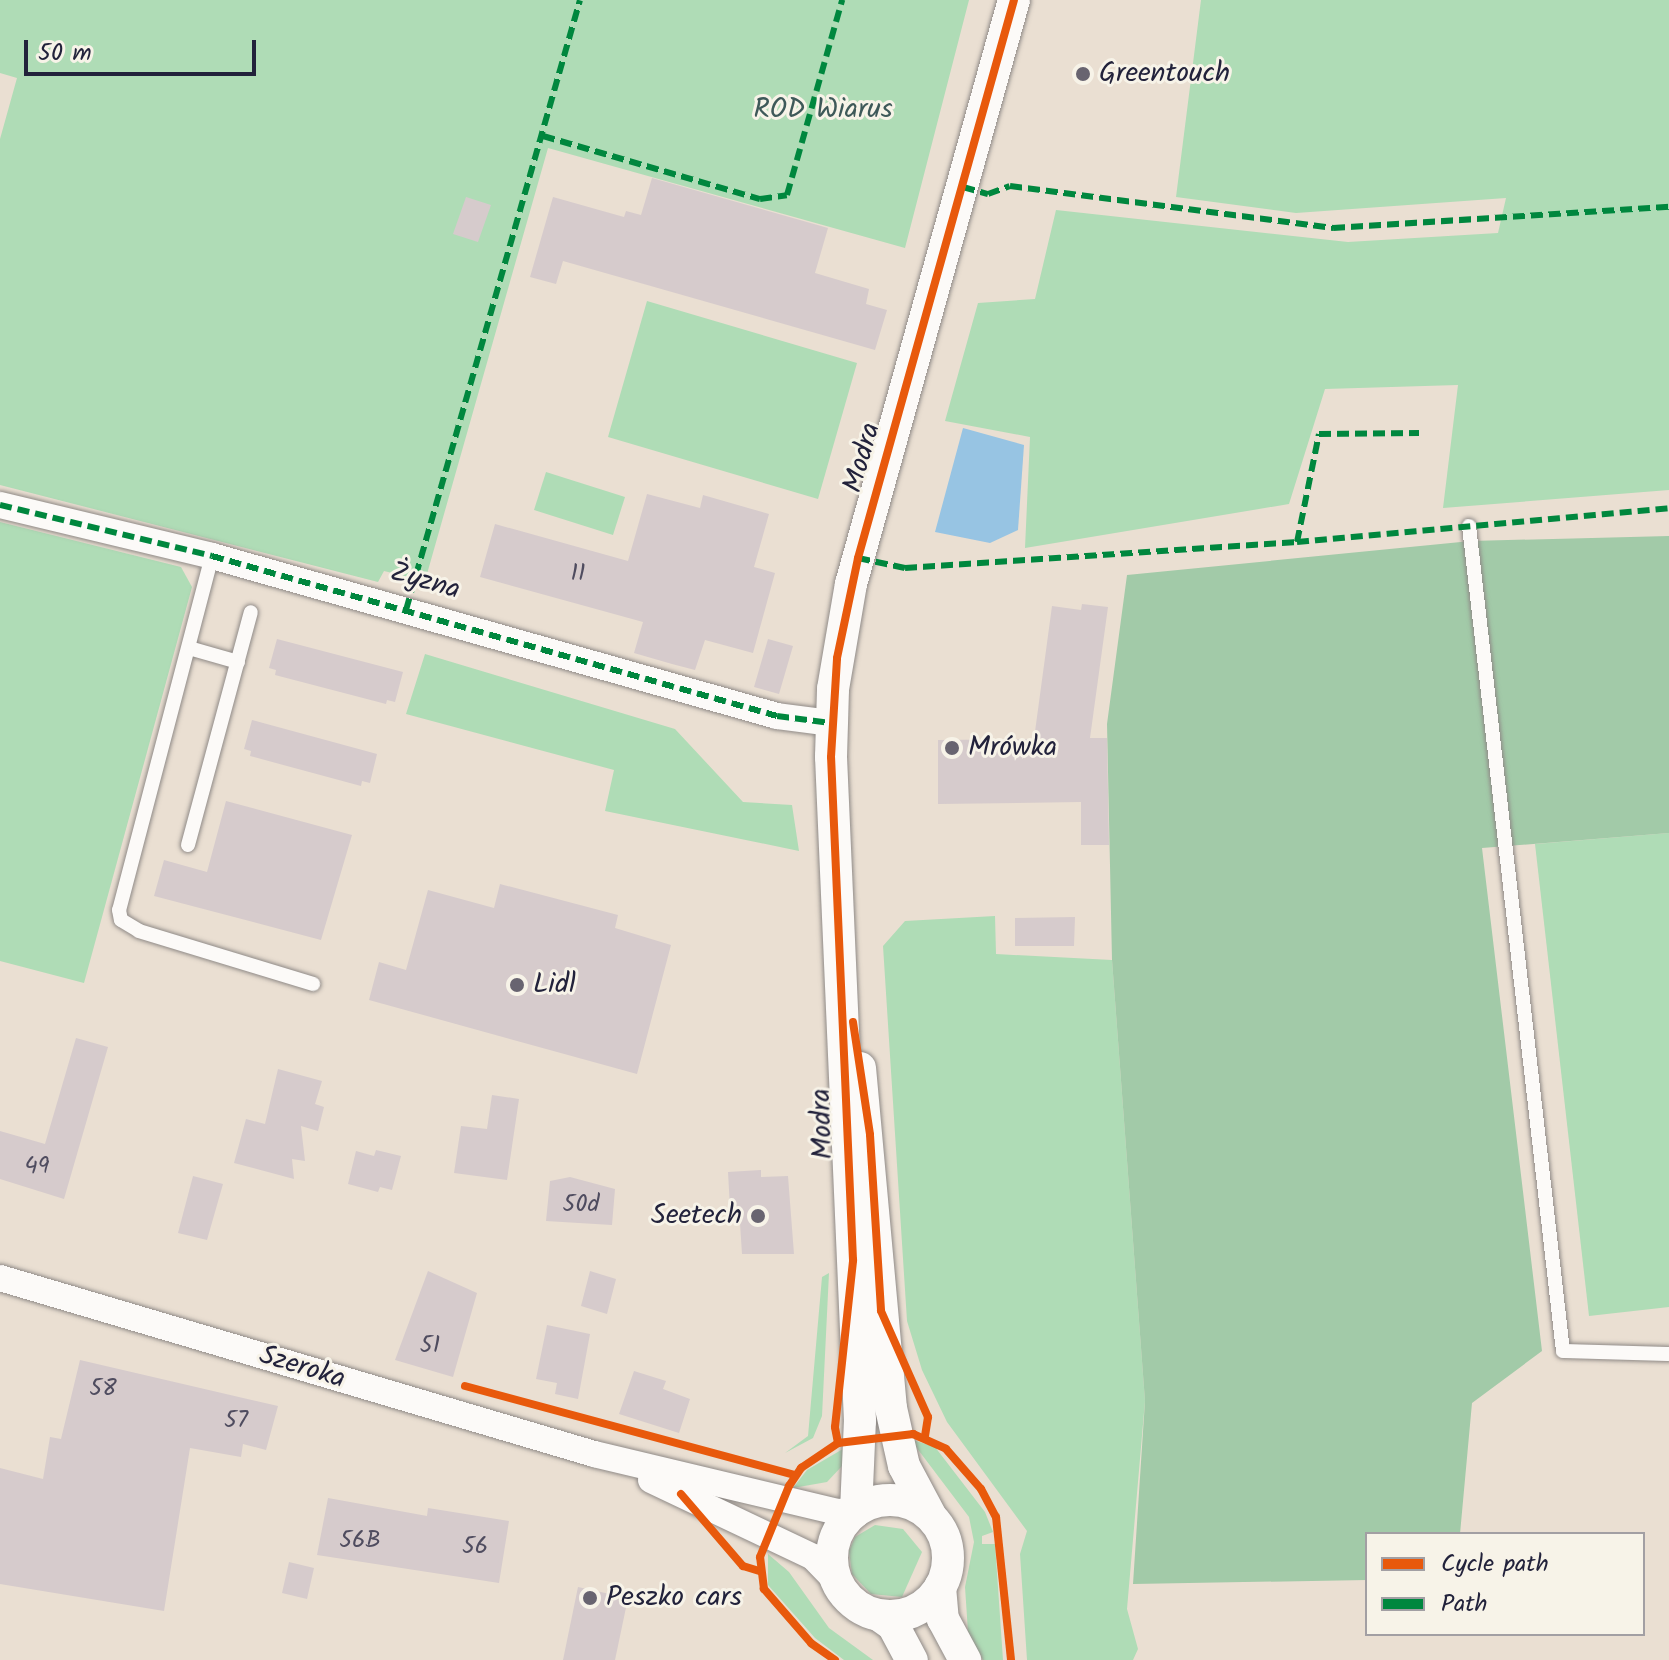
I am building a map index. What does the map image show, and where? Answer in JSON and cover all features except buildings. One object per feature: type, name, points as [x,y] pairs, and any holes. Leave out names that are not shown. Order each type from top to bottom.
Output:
[{"type":"street","name":"Modra","points":[[856,1511],[861,1435],[845,1137],[841,939],[831,723],[851,584],[1014,0]]},
{"type":"street","name":"Żyzna","points":[[0,505],[212,556],[777,716],[831,723]]},
{"type":"street","name":"Modra","points":[[841,939],[870,1135],[891,1408],[908,1475],[930,1515]]},
{"type":"street","name":"Szeroka","points":[[0,1278],[604,1457],[837,1512],[856,1511]]},
{"type":"street","name":"Szeroka","points":[[604,1457],[813,1557],[836,1581]]},
{"type":"street","points":[[912,1660],[893,1625],[850,1601],[836,1581],[834,1539],[856,1511],[892,1500],[930,1515],[948,1552],[940,1587],[941,1612],[965,1660]]},
{"type":"street","points":[[880,1616],[912,1612],[940,1587]]},
{"type":"lane","points":[[1469,526],[1563,1351],[1669,1354]]},
{"type":"lane","points":[[212,556],[119,910],[121,920],[139,931],[313,984]]},
{"type":"lane","points":[[188,845],[251,612]]},
{"type":"lane","points":[[189,648],[238,662]]},
{"type":"green space","name":"ROD Wiarus","points":[[0,0],[969,0],[905,248],[548,148],[425,581],[384,571],[378,582],[0,485],[0,139],[17,78],[0,73]]},
{"type":"green space","points":[[1201,0],[1669,0],[1669,490],[1443,508],[1458,385],[1325,389],[1289,504],[1025,548],[1030,437],[945,421],[978,303],[1035,299],[1056,210],[1348,242],[1498,233],[1506,198],[1296,213],[1176,197]]},
{"type":"green space","points":[[647,301],[857,363],[818,499],[608,437]]},
{"type":"green space","points":[[546,472],[625,497],[613,535],[534,510]]},
{"type":"green space","points":[[0,522],[181,567],[192,587],[84,983],[0,961]]},
{"type":"green space","points":[[1669,536],[1669,833],[1482,848],[1542,1351],[1472,1403],[1460,1532],[1365,1532],[1365,1580],[1133,1584],[1145,1401],[1112,960],[1107,724],[1127,575],[1471,541]]},
{"type":"green space","points":[[425,654],[675,729],[743,802],[792,805],[799,851],[605,811],[614,770],[406,714]]},
{"type":"green space","points":[[1669,833],[1669,1307],[1589,1316],[1535,844]]},
{"type":"green space","points":[[995,916],[996,954],[1112,960],[1145,1401],[1127,1609],[1138,1649],[1133,1660],[1027,1660],[1020,1554],[1027,1531],[947,1422],[922,1370],[907,1321],[883,946],[905,921]]},
{"type":"green space","points":[[829,1273],[822,1416],[813,1438],[785,1453],[808,1436],[822,1277]]},
{"type":"green space","points":[[910,1439],[935,1447],[985,1512],[993,1532],[982,1536],[982,1544],[995,1544],[1003,1660],[983,1660],[968,1632],[965,1587],[974,1542],[969,1517]]},
{"type":"green space","points":[[848,1446],[843,1465],[827,1482],[793,1488],[807,1470]]},
{"type":"green space","points":[[875,1525],[903,1529],[922,1552],[902,1597],[871,1594],[852,1574],[849,1551],[855,1537]]},
{"type":"green space","points":[[768,1554],[789,1572],[829,1628],[873,1660],[844,1660],[815,1638],[768,1585]]},
{"type":"water","points":[[963,428],[1024,445],[1018,530],[990,543],[935,532]]},
{"type":"marked path","points":[[406,610],[580,0]]},
{"type":"marked path","points":[[543,136],[760,199],[787,195],[842,0]]},
{"type":"marked path","points":[[963,187],[988,194],[1010,186],[1333,228],[1669,207]]},
{"type":"marked path","points":[[1297,542],[1319,434],[1419,433]]},
{"type":"marked path","points":[[0,505],[212,556],[777,716],[831,723]]},
{"type":"marked path","points":[[858,558],[905,568],[1297,542],[1669,508]]},
{"type":"cycle path","points":[[838,1443],[835,1427],[853,1260],[831,757],[837,658],[858,558],[1014,0]]},
{"type":"cycle path","points":[[853,1022],[870,1135],[881,1311],[928,1417],[925,1436]]},
{"type":"cycle path","points":[[465,1386],[794,1475]]},
{"type":"cycle path","points":[[835,1660],[811,1643],[764,1589],[760,1557],[789,1486],[801,1468],[838,1443],[913,1434],[946,1449],[981,1489],[996,1517],[1011,1660]]},
{"type":"cycle path","points":[[681,1494],[743,1566],[759,1571]]},
{"type":"place","name":"Greentouch","points":[[1083,74]]},
{"type":"place","name":"Mrówka","points":[[952,748]]},
{"type":"place","name":"Lidl","points":[[517,985]]},
{"type":"place","name":"Seetech","points":[[758,1216]]},
{"type":"place","name":"Peszko cars","points":[[590,1598]]}]
